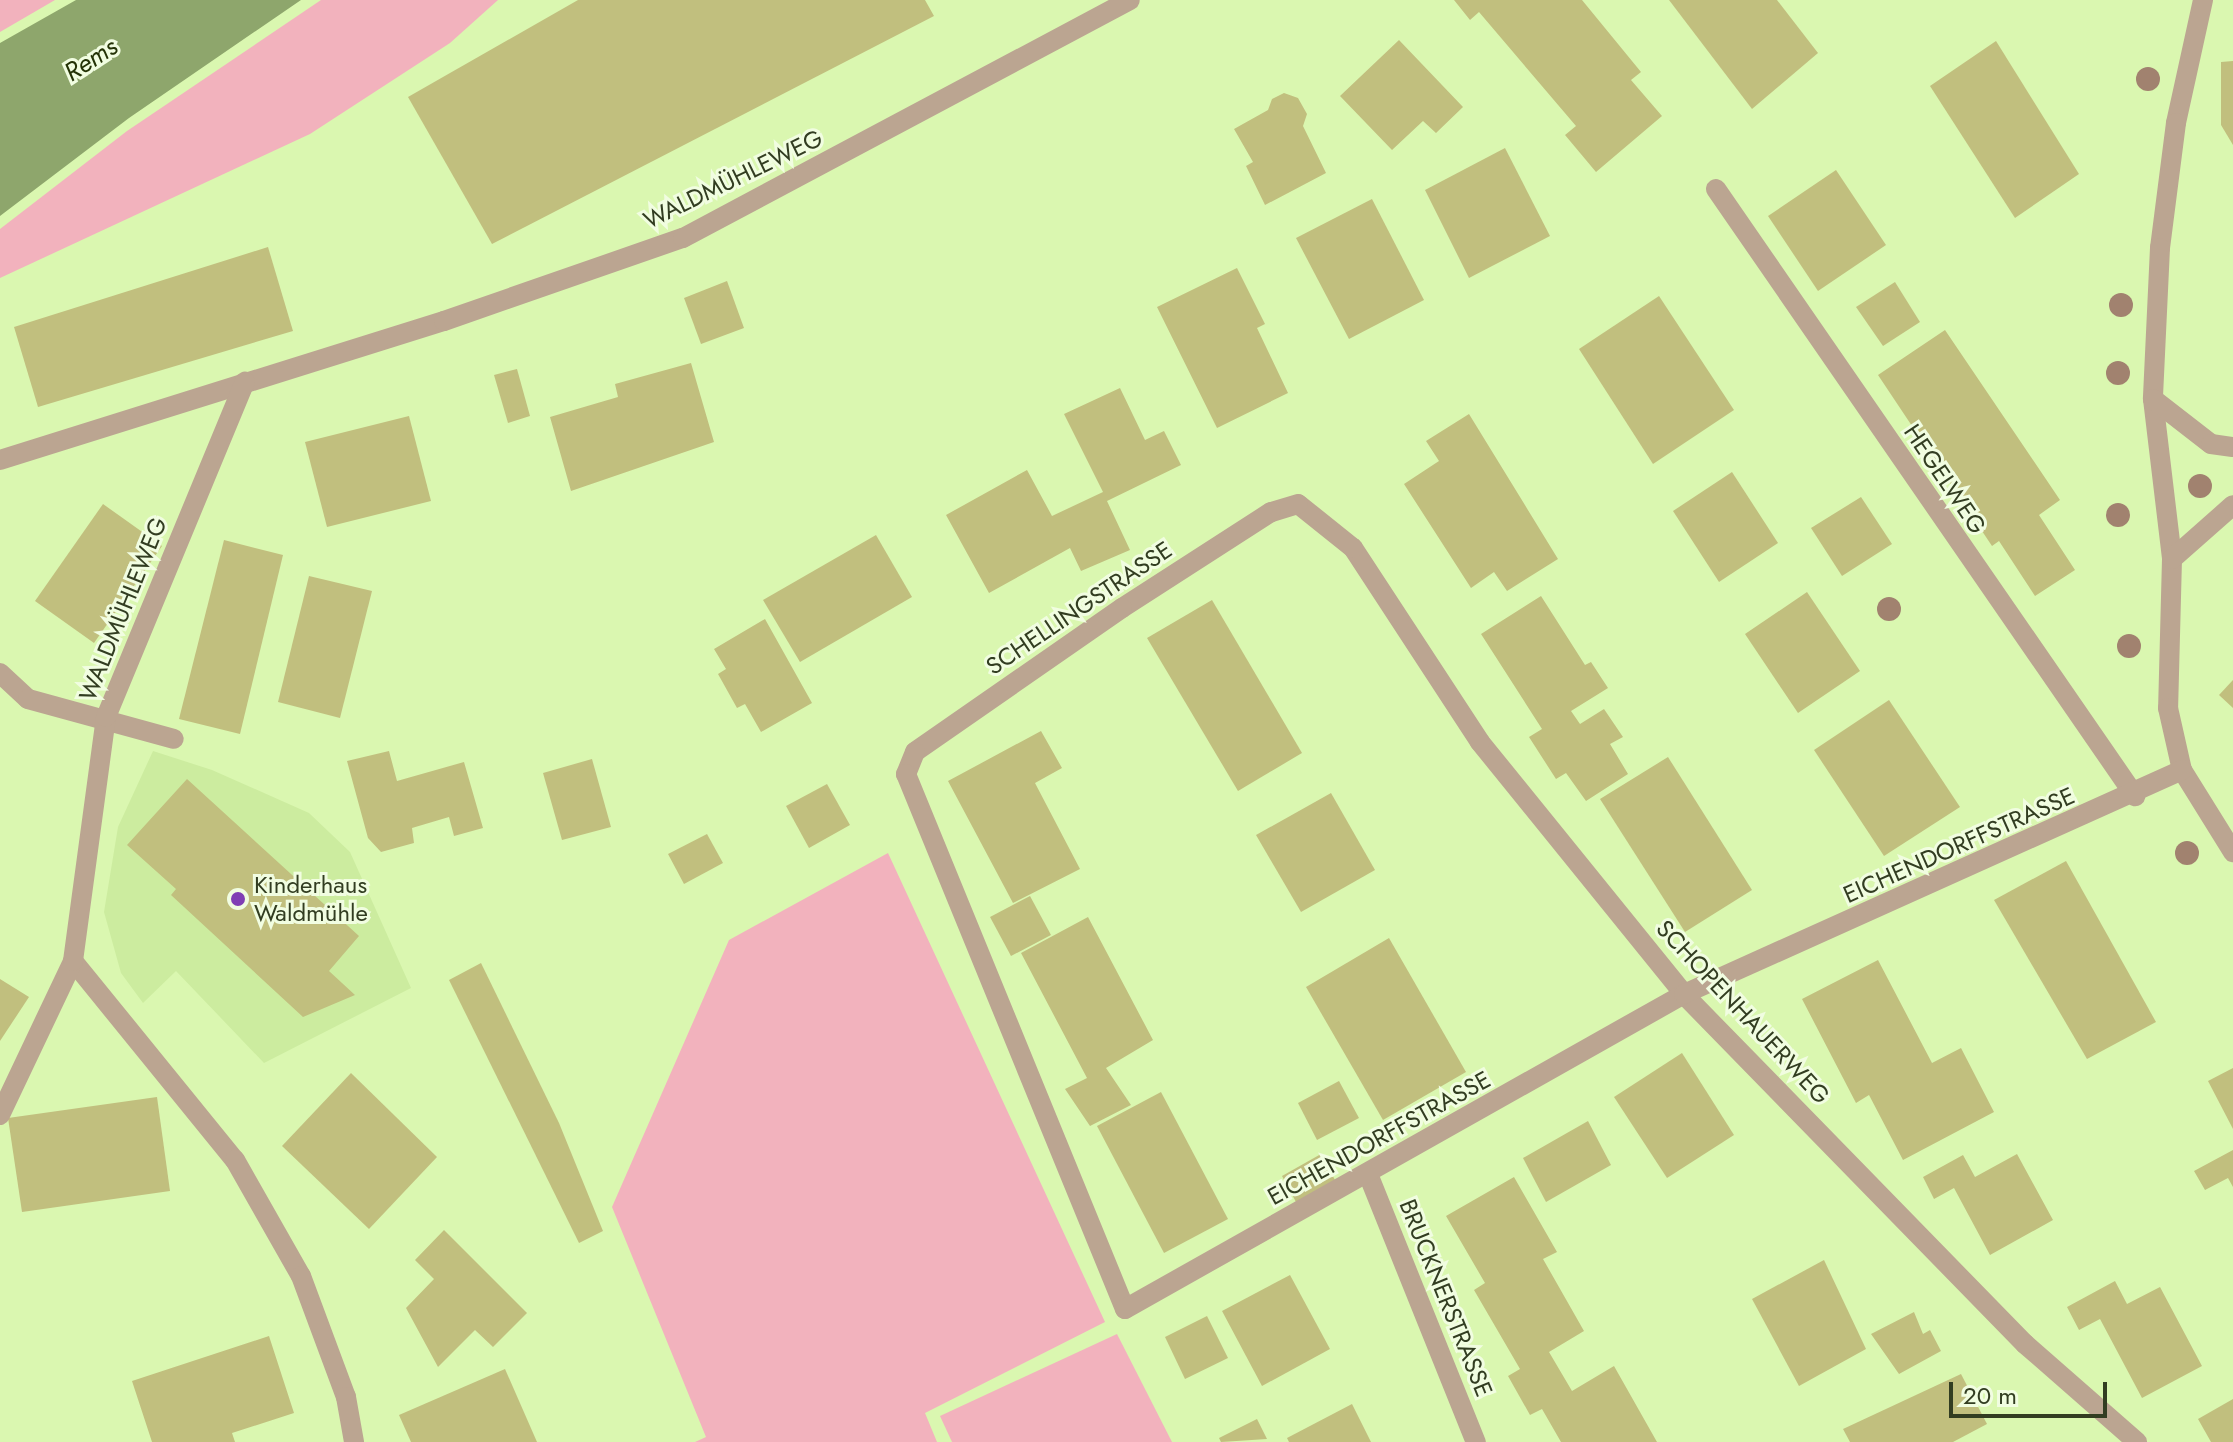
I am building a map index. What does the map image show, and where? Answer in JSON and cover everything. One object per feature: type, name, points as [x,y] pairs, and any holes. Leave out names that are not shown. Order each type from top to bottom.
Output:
[{"type":"street","name":"WALDMÜHLEWEG","points":[[0,460],[444,321],[683,238],[1130,0]]},
{"type":"street","points":[[2203,0],[2176,123],[2160,248],[2153,399],[2172,559],[2168,708],[2182,770],[2233,852]]},
{"type":"street","name":"HEGELWEG","points":[[1716,189],[2135,796]]},
{"type":"street","name":"WALDMÜHLEWEG","points":[[0,1115],[73,961],[106,717],[245,382]]},
{"type":"street","points":[[2153,399],[2211,444],[2233,447]]},
{"type":"street","name":"SCHELLINGSTRASSE","points":[[906,774],[915,752],[1122,608],[1271,512],[1298,504]]},
{"type":"street","name":"SCHOPENHAUERWEG","points":[[1298,504],[1353,548],[1480,742],[1684,994],[2025,1344],[2137,1442]]},
{"type":"street","points":[[2172,559],[2233,505]]},
{"type":"street","points":[[0,673],[28,699],[106,717],[174,739]]},
{"type":"street","name":"EICHENDORFFSTRASSE","points":[[906,774],[1125,1309],[1684,994],[2135,796],[2182,770]]},
{"type":"street","points":[[73,961],[235,1160],[301,1276],[346,1397],[354,1442]]},
{"type":"street","name":"BRUCKNERSTRASSE","points":[[1368,1174],[1476,1442]]},
{"type":"shaded area","points":[[0,0],[55,0],[0,32]]},
{"type":"shaded area","points":[[321,0],[498,0],[450,43],[310,134],[0,278],[0,229],[127,131]]},
{"type":"shaded area","name":"Kinderhaus Waldmühle","points":[[153,751],[212,770],[309,813],[350,852],[411,988],[264,1063],[176,971],[143,1003],[121,973],[104,912],[118,827]]},
{"type":"shaded area","points":[[888,853],[1105,1322],[925,1413],[937,1442],[695,1442],[706,1437],[612,1207],[729,940]]},
{"type":"shaded area","points":[[1117,1334],[1172,1442],[952,1442],[940,1416]]},
{"type":"water","name":"Rems","points":[[76,0],[301,0],[129,118],[0,216],[0,43]]},
{"type":"building","points":[[578,0],[925,0],[934,16],[492,244],[408,97]]},
{"type":"building","points":[[1454,0],[1582,0],[1641,72],[1631,80],[1662,116],[1596,172],[1565,135],[1576,126],[1479,12],[1470,20]]},
{"type":"building","points":[[1669,0],[1777,0],[1818,53],[1752,109]]},
{"type":"building","points":[[1399,40],[1463,107],[1436,133],[1423,121],[1392,150],[1340,96]]},
{"type":"building","points":[[1996,41],[2079,174],[2015,218],[1930,86]]},
{"type":"building","points":[[2233,61],[2233,145],[2221,125],[2221,62]]},
{"type":"building","points":[[1284,93],[1298,98],[1307,114],[1303,126],[1326,173],[1265,205],[1246,166],[1253,162],[1234,129],[1268,110],[1272,99]]},
{"type":"building","points":[[1505,148],[1550,236],[1469,278],[1425,190]]},
{"type":"building","points":[[1836,170],[1886,245],[1818,291],[1768,216]]},
{"type":"building","points":[[1372,199],[1424,300],[1349,339],[1296,238]]},
{"type":"building","points":[[268,247],[293,331],[38,407],[14,327]]},
{"type":"building","points":[[1237,268],[1265,324],[1257,328],[1288,393],[1217,428],[1157,307]]},
{"type":"building","points":[[727,281],[744,328],[701,344],[684,298]]},
{"type":"building","points":[[1895,282],[1920,322],[1883,346],[1856,307]]},
{"type":"building","points":[[1659,296],[1734,410],[1653,464],[1579,349]]},
{"type":"building","points":[[1945,330],[2060,500],[2039,515],[2075,570],[2035,596],[1999,541],[1992,546],[1878,375]]},
{"type":"building","points":[[691,363],[714,442],[571,491],[550,417],[618,397],[615,384]]},
{"type":"building","points":[[517,369],[530,416],[508,423],[494,375]]},
{"type":"building","points":[[1120,388],[1145,440],[1164,431],[1181,465],[1107,501],[1130,550],[1081,571],[1070,548],[989,593],[946,515],[1027,470],[1052,516],[1103,492],[1064,414]]},
{"type":"building","points":[[1469,414],[1558,559],[1507,591],[1494,572],[1471,588],[1404,484],[1439,461],[1426,441]]},
{"type":"building","points":[[409,416],[431,501],[327,527],[305,442]]},
{"type":"building","points":[[1732,472],[1778,543],[1719,582],[1673,511]]},
{"type":"building","points":[[1861,497],[1892,544],[1842,576],[1811,528]]},
{"type":"building","points":[[103,504],[162,546],[94,643],[35,601]]},
{"type":"building","points":[[876,535],[912,597],[800,662],[763,600]]},
{"type":"building","points":[[224,540],[283,555],[240,734],[179,719]]},
{"type":"building","points":[[309,576],[372,591],[340,718],[278,702]]},
{"type":"building","points":[[1807,592],[1860,671],[1798,713],[1745,634]]},
{"type":"building","points":[[1541,596],[1585,665],[1591,662],[1608,688],[1571,711],[1580,724],[1604,709],[1623,737],[1610,744],[1628,774],[1586,801],[1566,773],[1556,779],[1529,737],[1542,729],[1481,634]]},
{"type":"building","points":[[1212,600],[1302,753],[1238,791],[1147,638]]},
{"type":"building","points":[[765,619],[812,703],[761,732],[745,704],[737,708],[718,674],[726,669],[714,649]]},
{"type":"building","points":[[2233,680],[2233,708],[2219,695]]},
{"type":"building","points":[[1889,700],[1960,807],[1884,856],[1814,750]]},
{"type":"building","points":[[1041,731],[1062,768],[1035,783],[1080,869],[1013,903],[948,781]]},
{"type":"building","points":[[389,751],[397,781],[464,762],[483,828],[454,836],[449,817],[412,828],[414,843],[381,852],[368,838],[347,761]]},
{"type":"building","points":[[1668,757],[1752,890],[1685,932],[1600,799]]},
{"type":"building","points":[[592,759],[611,827],[562,840],[543,773]]},
{"type":"building","points":[[187,779],[359,936],[329,971],[355,995],[303,1017],[171,895],[176,889],[127,845]]},
{"type":"building","points":[[827,784],[850,825],[809,848],[786,806]]},
{"type":"building","points":[[1331,793],[1375,870],[1301,912],[1256,835]]},
{"type":"building","points":[[707,834],[723,863],[684,884],[668,854]]},
{"type":"building","points":[[2066,861],[2156,1022],[2087,1059],[1994,900]]},
{"type":"building","points":[[1030,896],[1051,935],[1011,956],[990,917]]},
{"type":"building","points":[[1088,917],[1153,1040],[1106,1068],[1131,1105],[1090,1126],[1065,1089],[1087,1078],[1021,953]]},
{"type":"building","points":[[1389,938],[1466,1072],[1383,1120],[1306,987]]},
{"type":"building","points":[[1878,960],[1932,1063],[1961,1048],[1994,1112],[1903,1160],[1869,1095],[1856,1103],[1802,999]]},
{"type":"building","points":[[481,963],[559,1123],[603,1231],[579,1243],[449,980]]},
{"type":"building","points":[[0,979],[29,997],[0,1041]]},
{"type":"building","points":[[1682,1053],[1734,1135],[1667,1178],[1614,1097]]},
{"type":"building","points":[[2233,1068],[2233,1129],[2208,1081]]},
{"type":"building","points":[[351,1073],[437,1157],[369,1229],[282,1146]]},
{"type":"building","points":[[1339,1081],[1359,1118],[1317,1140],[1298,1103]]},
{"type":"building","points":[[1161,1092],[1228,1219],[1164,1253],[1097,1126]]},
{"type":"building","points":[[157,1097],[170,1191],[22,1212],[8,1118]]},
{"type":"building","points":[[1588,1121],[1611,1165],[1546,1202],[1523,1158]]},
{"type":"building","points":[[2233,1150],[2233,1187],[2228,1178],[2205,1190],[2194,1171]]},
{"type":"building","points":[[1321,1154],[1335,1180],[1296,1202],[1282,1176]]},
{"type":"building","points":[[2017,1154],[2053,1220],[1990,1255],[1954,1188],[1934,1199],[1923,1177],[1963,1155],[1975,1177]]},
{"type":"building","points":[[1514,1177],[1557,1252],[1543,1259],[1584,1331],[1549,1352],[1572,1391],[1614,1366],[1657,1442],[1561,1442],[1542,1409],[1530,1415],[1508,1376],[1520,1369],[1474,1290],[1485,1283],[1446,1216]]},
{"type":"building","points":[[444,1230],[527,1313],[493,1347],[475,1330],[438,1367],[406,1308],[434,1279],[415,1260]]},
{"type":"building","points":[[1824,1260],[1866,1349],[1799,1386],[1752,1299]]},
{"type":"building","points":[[1290,1275],[1330,1349],[1262,1386],[1222,1311]]},
{"type":"building","points":[[2115,1281],[2127,1304],[2160,1287],[2202,1366],[2142,1398],[2100,1319],[2079,1330],[2067,1307]]},
{"type":"building","points":[[1914,1312],[1923,1334],[1930,1330],[1941,1351],[1899,1374],[1871,1334]]},
{"type":"building","points":[[1207,1316],[1228,1358],[1185,1379],[1165,1337]]},
{"type":"building","points":[[269,1336],[294,1413],[232,1433],[235,1442],[152,1442],[132,1381]]},
{"type":"building","points":[[505,1369],[537,1442],[411,1442],[399,1415]]},
{"type":"building","points":[[1961,1374],[1987,1424],[1953,1442],[1850,1442],[1843,1429]]},
{"type":"building","points":[[2233,1399],[2233,1442],[2211,1442],[2198,1419]]},
{"type":"building","points":[[1352,1404],[1371,1442],[1289,1442],[1287,1438]]},
{"type":"building","points":[[1257,1419],[1267,1439],[1221,1442],[1219,1438]]},
{"type":"place","name":"Kinderhaus Waldmühle","points":[[238,899]]}]
